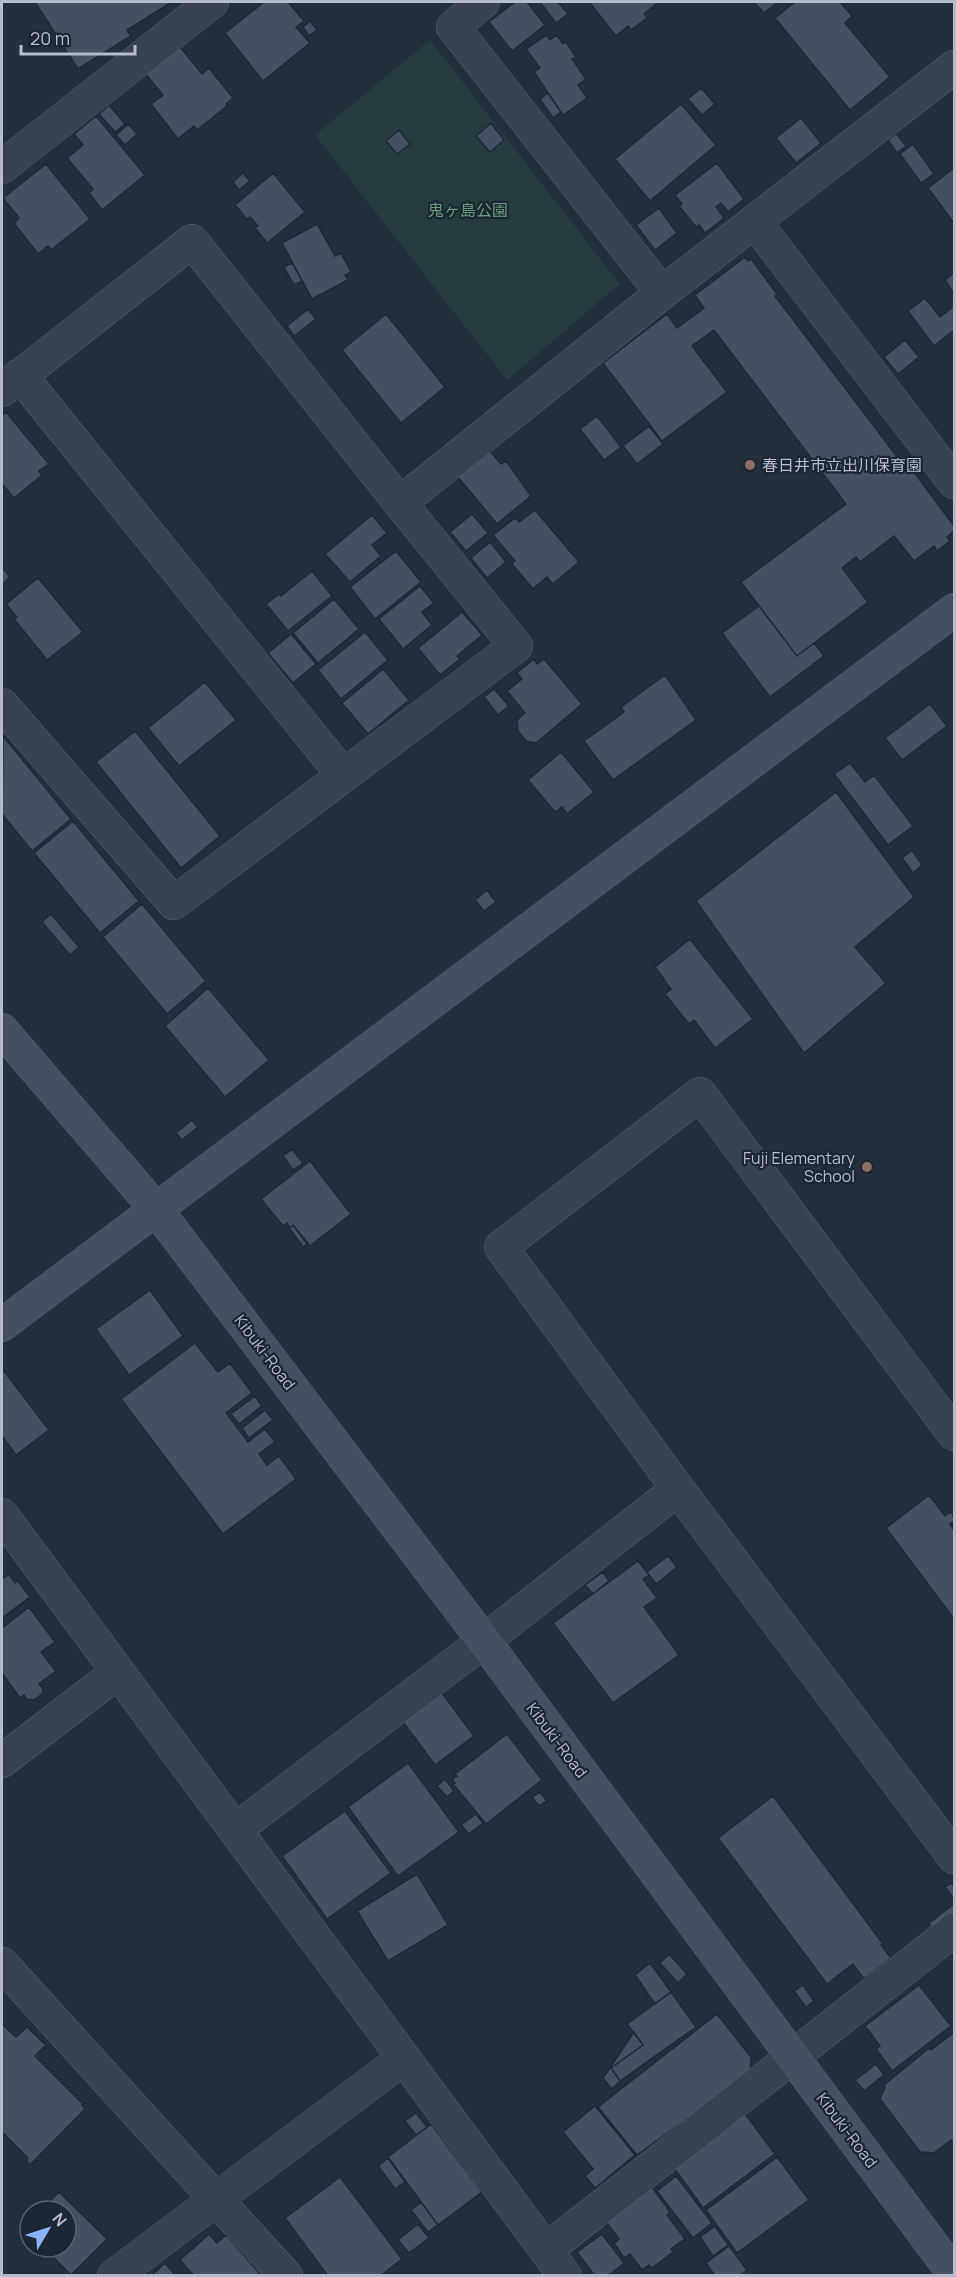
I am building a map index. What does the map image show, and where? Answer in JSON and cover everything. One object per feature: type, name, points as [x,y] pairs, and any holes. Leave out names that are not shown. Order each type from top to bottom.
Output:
[{"type":"street","points":[[2,167],[212,2]]},
{"type":"street","points":[[483,2],[453,27],[662,293]]},
{"type":"street","points":[[400,503],[662,293],[954,68]]},
{"type":"street","points":[[755,222],[954,482]]},
{"type":"street","points":[[2,705],[174,903],[516,646],[192,241],[11,383],[343,775]]},
{"type":"street","points":[[2,1325],[954,610]]},
{"type":"street","name":"Kibuki-Road","points":[[2,1030],[156,1209],[484,1641],[954,2274]]},
{"type":"street","points":[[954,1434],[700,1094],[501,1247],[678,1489],[954,1857]]},
{"type":"street","points":[[235,1830],[484,1641],[678,1489]]},
{"type":"street","points":[[2,1515],[565,2276]]},
{"type":"street","points":[[2,1761],[118,1672]]},
{"type":"street","points":[[546,2250],[954,1930]]},
{"type":"street","points":[[2,1964],[286,2276]]},
{"type":"street","points":[[114,2276],[404,2058]]},
{"type":"green space","name":"鬼ヶ島公園","points":[[430,40],[620,284],[507,380],[315,135]]},
{"type":"building","points":[[35,2],[172,2],[127,30],[131,36],[78,69]]},
{"type":"building","points":[[264,2],[288,2],[304,21],[296,27],[310,43],[263,81],[225,33]]},
{"type":"building","points":[[515,2],[527,2],[545,25],[512,51],[489,22]]},
{"type":"building","points":[[540,2],[558,2],[568,14],[556,23]]},
{"type":"building","points":[[589,2],[659,2],[644,14],[647,18],[631,30],[628,26],[616,36]]},
{"type":"building","points":[[754,2],[778,2],[764,13]]},
{"type":"building","points":[[795,2],[840,2],[852,16],[845,23],[890,77],[850,110],[775,18]]},
{"type":"building","points":[[310,21],[317,30],[309,36],[303,27]]},
{"type":"building","points":[[547,35],[550,40],[557,35],[563,44],[566,42],[576,57],[572,59],[586,79],[578,85],[587,98],[563,115],[534,72],[540,68],[526,49]]},
{"type":"building","points":[[180,47],[202,74],[209,68],[233,98],[226,104],[227,106],[197,130],[194,126],[178,139],[151,104],[163,95],[146,74]]},
{"type":"building","points":[[701,88],[715,104],[702,115],[688,99]]},
{"type":"building","points":[[548,93],[561,112],[553,118],[540,99]]},
{"type":"building","points":[[681,104],[716,145],[650,201],[615,159]]},
{"type":"building","points":[[109,105],[125,124],[115,132],[99,114]]},
{"type":"building","points":[[96,116],[145,175],[102,210],[89,193],[93,189],[67,158],[83,145],[74,134]]},
{"type":"building","points":[[801,118],[821,143],[796,163],[776,138]]},
{"type":"building","points":[[491,123],[504,140],[490,152],[476,136]]},
{"type":"building","points":[[128,124],[137,134],[125,145],[116,135]]},
{"type":"building","points":[[399,130],[410,144],[397,154],[386,141]]},
{"type":"building","points":[[896,133],[906,146],[897,153],[888,140]]},
{"type":"building","points":[[913,144],[934,174],[921,183],[900,154]]},
{"type":"building","points":[[717,163],[744,199],[728,212],[721,203],[716,207],[724,218],[705,233],[699,225],[696,227],[679,206],[682,204],[675,195]]},
{"type":"building","points":[[46,164],[90,219],[51,250],[48,246],[38,254],[14,223],[19,218],[3,198]]},
{"type":"building","points":[[954,168],[954,223],[928,188]]},
{"type":"building","points":[[243,173],[250,181],[239,190],[233,182]]},
{"type":"building","points":[[273,173],[305,212],[267,243],[255,228],[258,226],[250,217],[247,219],[235,205]]},
{"type":"building","points":[[659,208],[677,233],[655,250],[636,225]]},
{"type":"building","points":[[317,224],[335,256],[341,253],[351,272],[345,275],[348,280],[312,299],[282,243]]},
{"type":"building","points":[[745,257],[748,261],[751,259],[777,294],[775,296],[902,463],[905,460],[954,526],[954,531],[947,537],[950,541],[937,551],[934,546],[914,561],[894,536],[860,562],[856,557],[842,568],[868,602],[797,656],[741,582],[846,504],[714,330],[692,346],[727,392],[662,441],[603,363],[667,314],[677,328],[704,308],[695,295]]},
{"type":"building","points":[[292,263],[302,281],[294,285],[284,267]]},
{"type":"building","points":[[954,273],[954,294],[945,280]]},
{"type":"building","points":[[925,298],[940,317],[954,306],[954,330],[934,346],[908,311]]},
{"type":"building","points":[[308,309],[316,319],[294,336],[287,326]]},
{"type":"building","points":[[386,314],[445,387],[401,423],[342,350]]},
{"type":"building","points":[[905,340],[919,357],[898,374],[884,357]]},
{"type":"building","points":[[6,412],[49,464],[39,471],[42,475],[14,498],[2,484],[2,416]]},
{"type":"building","points":[[597,416],[621,447],[604,460],[580,429]]},
{"type":"building","points":[[649,426],[663,444],[637,464],[623,446]]},
{"type":"building","points":[[490,451],[501,464],[506,461],[531,496],[497,524],[458,477]]},
{"type":"building","points":[[535,510],[579,562],[553,584],[547,577],[533,589],[512,564],[515,561],[493,535],[515,518],[519,522]]},
{"type":"building","points":[[472,514],[488,533],[466,551],[450,532]]},
{"type":"building","points":[[372,515],[387,533],[372,545],[381,556],[350,582],[325,554]]},
{"type":"building","points":[[490,542],[506,562],[487,578],[471,558]]},
{"type":"building","points":[[396,551],[421,582],[375,619],[350,587]]},
{"type":"building","points":[[2,567],[10,577],[2,585]]},
{"type":"building","points":[[312,571],[332,596],[288,631],[266,604],[279,594],[281,596]]},
{"type":"building","points":[[38,578],[83,632],[47,660],[14,619],[17,617],[6,604]]},
{"type":"building","points":[[420,586],[434,603],[422,612],[432,625],[403,649],[379,619]]},
{"type":"building","points":[[334,599],[359,629],[318,663],[293,633]]},
{"type":"building","points":[[759,606],[797,656],[814,643],[824,656],[770,697],[722,633]]},
{"type":"building","points":[[462,612],[482,635],[457,656],[460,659],[440,675],[418,648]]},
{"type":"building","points":[[365,632],[388,660],[341,699],[318,670]]},
{"type":"building","points":[[291,634],[316,664],[293,683],[268,653]]},
{"type":"building","points":[[534,659],[537,664],[544,659],[582,704],[536,743],[526,741],[518,731],[517,720],[525,713],[507,691],[522,679],[517,673]]},
{"type":"building","points":[[383,669],[409,700],[368,734],[342,703]]},
{"type":"building","points":[[665,675],[696,720],[613,780],[584,741],[624,712],[621,707]]},
{"type":"building","points":[[205,682],[236,720],[179,766],[148,728]]},
{"type":"building","points":[[494,689],[509,706],[498,715],[484,697]]},
{"type":"building","points":[[930,704],[947,726],[902,760],[885,738]]},
{"type":"building","points":[[135,731],[220,836],[181,868],[96,762]]},
{"type":"building","points":[[3,736],[71,819],[32,851],[2,814]]},
{"type":"building","points":[[561,752],[594,792],[567,814],[562,807],[555,812],[528,780]]},
{"type":"building","points":[[850,763],[865,782],[874,775],[913,826],[888,845],[834,774]]},
{"type":"building","points":[[836,792],[914,897],[855,947],[886,983],[804,1053],[696,901]]},
{"type":"building","points":[[73,821],[139,901],[100,933],[34,853]]},
{"type":"building","points":[[912,850],[922,865],[913,873],[902,858]]},
{"type":"building","points":[[487,890],[496,902],[484,911],[475,900]]},
{"type":"building","points":[[142,904],[206,981],[167,1014],[103,937]]},
{"type":"building","points":[[51,914],[79,947],[70,955],[42,922]]},
{"type":"building","points":[[690,939],[753,1019],[715,1048],[694,1020],[689,1024],[665,994],[671,989],[655,967]]},
{"type":"building","points":[[208,988],[269,1060],[225,1097],[165,1026]]},
{"type":"building","points":[[192,1120],[198,1127],[182,1140],[176,1133]]},
{"type":"building","points":[[292,1149],[303,1163],[293,1170],[283,1156]]},
{"type":"building","points":[[310,1161],[351,1214],[310,1246],[293,1225],[290,1228],[287,1223],[283,1226],[261,1199]]},
{"type":"building","points":[[287,1225],[290,1228],[293,1225],[307,1244],[303,1247]]},
{"type":"building","points":[[150,1290],[183,1336],[129,1375],[96,1329]]},
{"type":"building","points":[[195,1343],[218,1372],[230,1363],[252,1393],[226,1413],[248,1442],[265,1429],[275,1442],[259,1454],[267,1465],[279,1456],[296,1479],[223,1534],[121,1399]]},
{"type":"building","points":[[4,1371],[49,1430],[16,1455],[2,1436],[2,1373]]},
{"type":"building","points":[[255,1396],[262,1406],[239,1424],[231,1414]]},
{"type":"building","points":[[265,1410],[273,1420],[249,1438],[242,1428]]},
{"type":"building","points":[[929,1495],[945,1516],[951,1512],[954,1518],[950,1524],[954,1530],[954,1619],[886,1528]]},
{"type":"building","points":[[668,1556],[677,1567],[656,1584],[647,1572]]},
{"type":"building","points":[[638,1561],[649,1575],[643,1579],[657,1598],[644,1607],[679,1655],[613,1703],[553,1623]]},
{"type":"building","points":[[603,1572],[609,1581],[593,1594],[585,1585]]},
{"type":"building","points":[[9,1574],[15,1583],[18,1581],[30,1597],[2,1618],[2,1579]]},
{"type":"building","points":[[29,1607],[55,1642],[41,1652],[56,1671],[39,1684],[43,1689],[42,1694],[34,1700],[26,1699],[24,1695],[20,1698],[2,1673],[2,1628]]},
{"type":"building","points":[[442,1693],[474,1736],[435,1765],[403,1722]]},
{"type":"building","points":[[507,1734],[542,1780],[486,1824],[453,1784],[455,1783],[452,1779],[457,1776],[455,1774]]},
{"type":"building","points":[[408,1763],[459,1832],[398,1876],[348,1807]]},
{"type":"building","points":[[445,1779],[454,1791],[447,1797],[437,1786]]},
{"type":"building","points":[[540,1792],[547,1801],[539,1806],[532,1797]]},
{"type":"building","points":[[773,1796],[891,1958],[864,1979],[853,1964],[827,1984],[718,1838]]},
{"type":"building","points":[[345,1811],[391,1873],[327,1919],[282,1856]]},
{"type":"building","points":[[476,1814],[483,1823],[469,1834],[461,1825]]},
{"type":"building","points":[[417,1874],[448,1925],[388,1961],[357,1911]]},
{"type":"building","points":[[951,1883],[954,1887],[954,1899],[945,1887]]},
{"type":"building","points":[[954,1904],[954,1916],[934,1931],[929,1923]]},
{"type":"building","points":[[669,1954],[687,1974],[678,1983],[660,1963]]},
{"type":"building","points":[[650,1963],[671,1992],[655,2004],[635,1975]]},
{"type":"building","points":[[803,1985],[814,2001],[806,2007],[794,1991]]},
{"type":"building","points":[[919,1985],[951,2026],[892,2071],[876,2049],[880,2046],[865,2026]]},
{"type":"building","points":[[671,1992],[696,2027],[620,2081],[611,2068],[643,2045],[627,2024]]},
{"type":"building","points":[[717,2014],[751,2057],[750,2073],[637,2155],[598,2107]]},
{"type":"building","points":[[2,2024],[16,2037],[27,2027],[46,2045],[35,2056],[83,2104],[85,2109],[30,2165],[26,2160],[28,2158],[2,2132]]},
{"type":"building","points":[[634,2032],[643,2045],[611,2068],[620,2081],[612,2089],[603,2078]]},
{"type":"building","points":[[952,2034],[954,2035],[954,2143],[951,2140],[934,2153],[920,2152],[880,2099],[884,2085],[929,2048],[931,2050]]},
{"type":"building","points":[[876,2064],[884,2075],[864,2091],[855,2080]]},
{"type":"building","points":[[595,2106],[635,2155],[595,2188],[585,2176],[593,2169],[563,2132]]},
{"type":"building","points":[[743,2111],[775,2154],[703,2208],[672,2165]]},
{"type":"building","points":[[416,2113],[427,2127],[416,2135],[405,2121]]},
{"type":"building","points":[[431,2124],[482,2192],[438,2225],[388,2157]]},
{"type":"building","points":[[777,2157],[809,2200],[737,2253],[706,2210]]},
{"type":"building","points":[[388,2158],[405,2182],[395,2189],[378,2166]]},
{"type":"building","points":[[676,2176],[712,2223],[693,2238],[657,2191]]},
{"type":"building","points":[[340,2177],[402,2259],[380,2276],[328,2276],[285,2218]]},
{"type":"building","points":[[648,2182],[670,2212],[667,2215],[685,2239],[671,2249],[673,2252],[652,2268],[649,2265],[642,2270],[630,2254],[624,2258],[614,2243],[619,2239],[602,2216]]},
{"type":"building","points":[[59,2192],[66,2199],[52,2199]]},
{"type":"building","points":[[421,2202],[438,2225],[428,2232],[411,2210]]},
{"type":"building","points":[[78,2211],[107,2239],[71,2275],[55,2259],[78,2259]]},
{"type":"building","points":[[418,2224],[429,2238],[409,2253],[398,2240]]},
{"type":"building","points":[[715,2226],[728,2245],[713,2256],[700,2237]]},
{"type":"building","points":[[209,2234],[217,2243],[226,2235],[262,2276],[194,2276],[180,2260]]},
{"type":"building","points":[[602,2234],[624,2263],[608,2276],[595,2276],[577,2252]]},
{"type":"building","points":[[729,2246],[747,2270],[739,2276],[715,2276],[706,2263]]},
{"type":"building","points":[[165,2263],[176,2276],[151,2276]]},
{"type":"place","name":"春日井市立出川保育園","points":[[750,465]]},
{"type":"place","name":"Fuji Elementary School","points":[[867,1167]]}]
